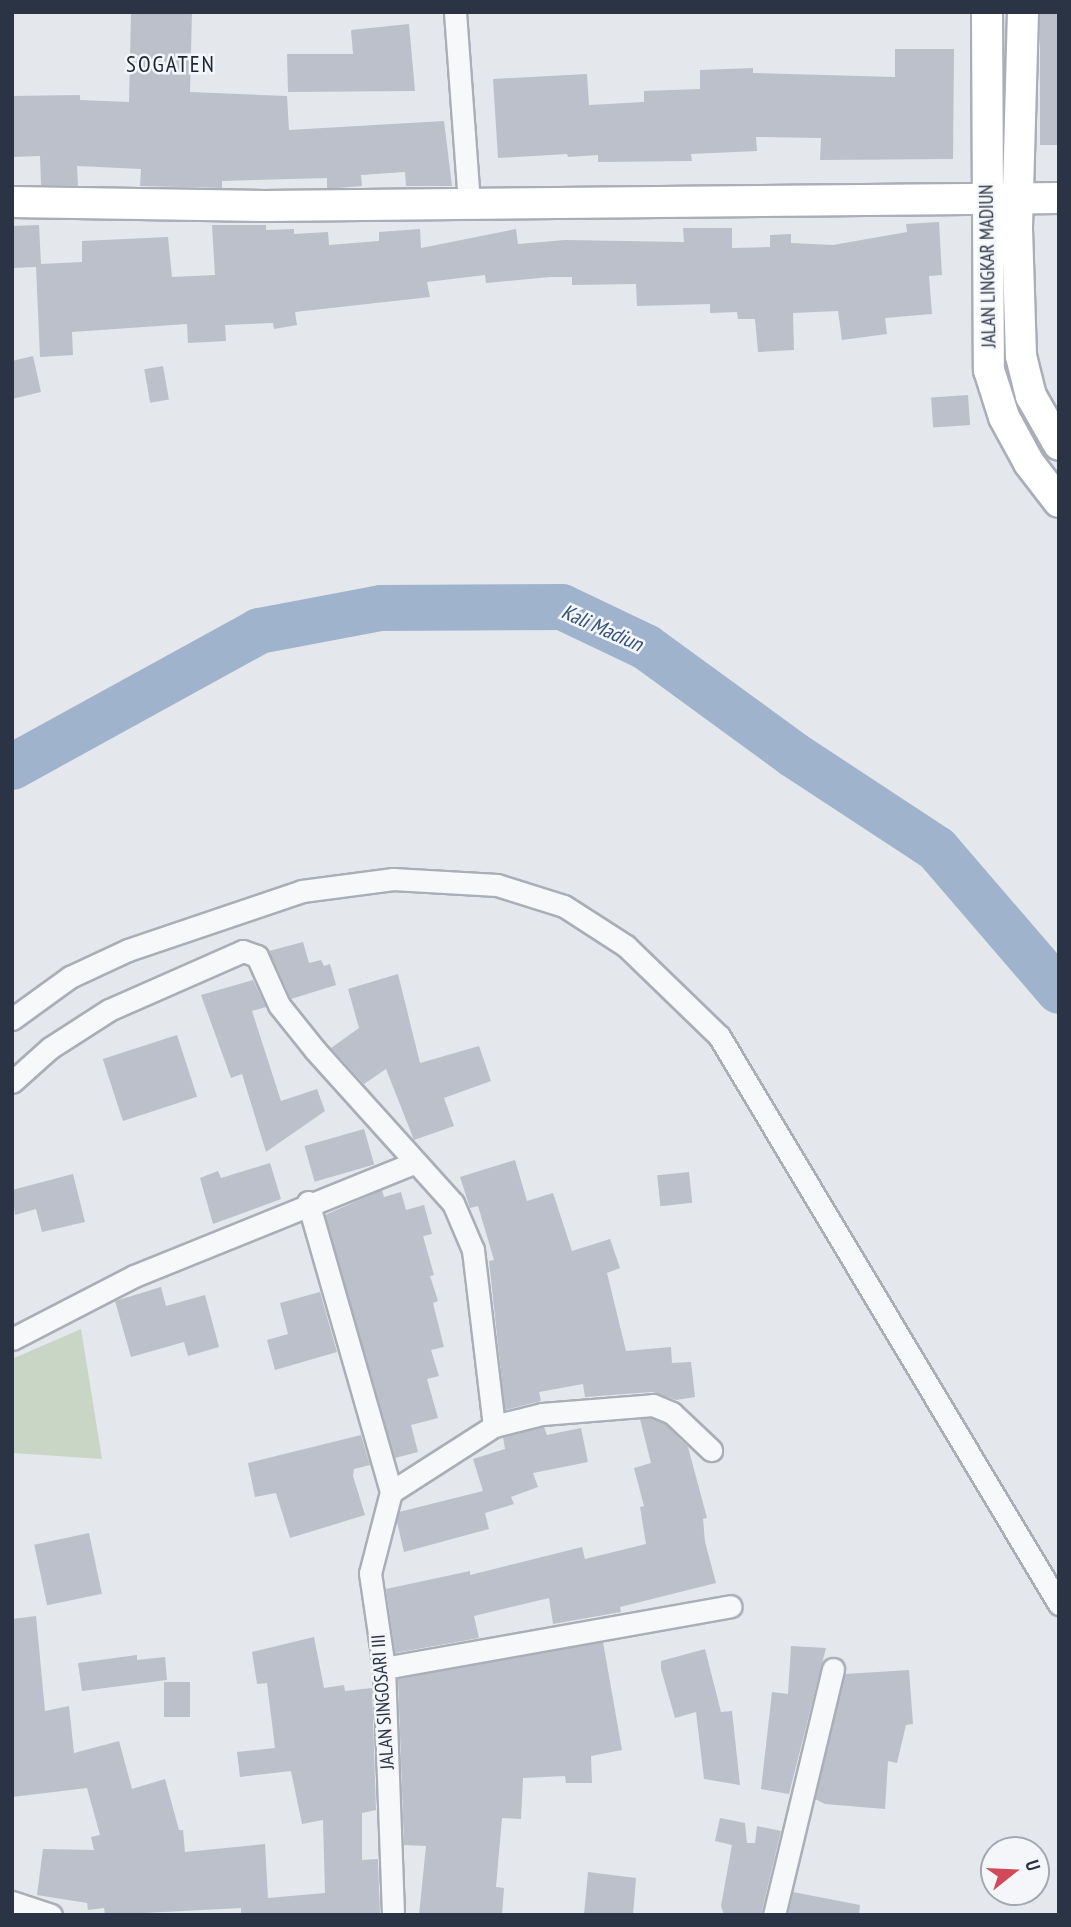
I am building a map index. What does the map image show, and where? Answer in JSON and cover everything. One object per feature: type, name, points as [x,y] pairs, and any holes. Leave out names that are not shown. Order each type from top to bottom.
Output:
[{"type":"street","points":[[455,12],[469,204]]},
{"type":"street","name":"JALAN LINGKAR MADIUN","points":[[987,12],[989,370],[1004,417],[1029,463],[1059,502]]},
{"type":"street","name":"JALAN LINGKAR MADIUN","points":[[1023,12],[1020,197],[1017,229],[1021,356],[1031,396],[1059,445]]},
{"type":"street","points":[[12,202],[469,204],[987,196],[1059,198]]},
{"type":"street","points":[[12,1019],[70,977],[128,950],[302,891],[393,879],[484,884],[564,906],[626,946],[719,1036],[1059,1605]]},
{"type":"street","points":[[12,1082],[50,1048],[109,1010],[250,950],[279,1005],[413,1163],[453,1203],[473,1250],[494,1426]]},
{"type":"street","points":[[12,1339],[134,1276],[308,1202],[413,1163]]},
{"type":"street","points":[[308,1202],[391,1492],[494,1426],[542,1414],[653,1405],[672,1413],[711,1450]]},
{"type":"street","name":"JALAN SINGOSARI III","points":[[391,1492],[370,1562],[384,1668],[393,1915]]},
{"type":"street","points":[[384,1668],[731,1606]]},
{"type":"street","points":[[774,1915],[833,1669]]},
{"type":"street","points":[[12,1902],[51,1915]]},
{"type":"green space","points":[[81,1329],[102,1459],[12,1453],[12,1359]]},
{"type":"building","points":[[131,12],[192,12],[190,92],[287,96],[289,130],[444,121],[452,186],[406,186],[405,172],[361,175],[362,186],[338,188],[327,188],[327,178],[222,181],[222,188],[140,186],[141,169],[77,166],[78,186],[41,185],[40,156],[12,157],[12,96],[80,95],[80,100],[129,102]]},
{"type":"building","points":[[1040,12],[1059,12],[1059,145],[1040,145]]},
{"type":"building","points":[[409,24],[415,91],[288,92],[287,54],[353,54],[351,30]]},
{"type":"building","points":[[895,49],[954,49],[953,159],[820,160],[821,138],[756,137],[757,151],[691,154],[692,161],[598,162],[598,155],[568,157],[567,154],[498,158],[493,79],[587,74],[589,105],[644,102],[644,91],[700,89],[700,70],[753,68],[753,73],[895,77]]},
{"type":"building","points":[[939,222],[942,275],[929,276],[932,314],[885,318],[887,334],[842,340],[838,311],[793,313],[794,350],[758,352],[755,319],[738,319],[737,312],[710,313],[710,304],[637,306],[636,284],[572,285],[572,277],[486,283],[485,275],[427,282],[430,297],[295,312],[297,325],[274,329],[273,323],[225,325],[226,341],[188,343],[187,324],[72,332],[73,355],[40,357],[36,267],[12,268],[12,226],[39,225],[41,264],[82,262],[82,241],[168,237],[172,277],[215,275],[212,225],[266,225],[266,230],[294,229],[294,234],[328,232],[329,245],[379,241],[379,232],[420,229],[421,248],[516,229],[518,244],[565,240],[684,242],[683,228],[732,228],[732,248],[770,247],[770,235],[791,234],[791,243],[833,245],[907,232],[906,224]]},
{"type":"building","points":[[33,356],[41,392],[12,399],[12,361]]},
{"type":"building","points":[[163,366],[169,399],[150,403],[144,369]]},
{"type":"building","points":[[968,395],[970,425],[933,428],[931,398]]},
{"type":"building","points":[[303,942],[309,963],[321,960],[324,966],[330,964],[336,985],[291,999],[269,951]]},
{"type":"building","points":[[398,974],[420,1063],[479,1046],[491,1081],[444,1098],[454,1126],[414,1140],[386,1069],[364,1084],[331,1048],[359,1028],[348,989]]},
{"type":"building","points":[[253,980],[266,1007],[252,1011],[281,1101],[317,1089],[325,1111],[266,1152],[242,1074],[231,1078],[201,995]]},
{"type":"building","points":[[177,1035],[197,1097],[123,1121],[103,1059]]},
{"type":"building","points":[[364,1129],[374,1165],[315,1182],[304,1146]]},
{"type":"building","points":[[515,1160],[527,1201],[553,1193],[572,1251],[610,1239],[620,1268],[607,1273],[626,1351],[671,1347],[672,1363],[691,1362],[695,1397],[676,1400],[652,1392],[585,1397],[583,1384],[539,1392],[541,1401],[505,1410],[489,1261],[494,1260],[478,1206],[470,1208],[460,1177]]},
{"type":"building","points":[[270,1163],[281,1199],[213,1224],[200,1178],[218,1171],[221,1178]]},
{"type":"building","points":[[689,1172],[692,1203],[660,1206],[657,1175]]},
{"type":"building","points":[[73,1174],[85,1222],[42,1232],[36,1209],[15,1215],[12,1190]]},
{"type":"building","points":[[382,1190],[384,1197],[401,1192],[406,1210],[424,1205],[432,1234],[423,1236],[434,1275],[430,1276],[438,1301],[433,1303],[444,1347],[431,1350],[439,1376],[427,1379],[438,1418],[411,1425],[418,1452],[395,1458],[325,1215]]},
{"type":"building","points":[[161,1287],[166,1306],[205,1295],[219,1347],[188,1356],[184,1342],[131,1357],[115,1301]]},
{"type":"building","points":[[320,1292],[337,1352],[275,1370],[267,1340],[288,1334],[280,1303]]},
{"type":"building","points":[[651,1418],[665,1424],[688,1447],[707,1518],[703,1519],[705,1542],[716,1583],[620,1607],[621,1612],[553,1624],[549,1598],[474,1616],[479,1638],[395,1653],[386,1589],[470,1571],[470,1575],[582,1547],[585,1559],[646,1544],[640,1507],[644,1506],[634,1468],[651,1463],[640,1419]]},
{"type":"building","points":[[544,1427],[547,1435],[581,1428],[588,1462],[533,1473],[538,1487],[511,1497],[514,1504],[485,1513],[489,1529],[404,1552],[397,1522],[399,1512],[483,1491],[473,1459],[505,1449],[503,1437]]},
{"type":"building","points":[[361,1435],[370,1465],[354,1469],[353,1476],[365,1515],[290,1538],[276,1493],[255,1497],[248,1463]]},
{"type":"building","points":[[89,1533],[102,1594],[47,1605],[34,1545]]},
{"type":"building","points":[[36,1616],[45,1711],[69,1706],[74,1753],[119,1741],[132,1789],[165,1779],[179,1830],[183,1830],[185,1852],[265,1844],[268,1898],[325,1893],[323,1820],[302,1824],[291,1771],[240,1777],[237,1752],[275,1748],[267,1683],[257,1684],[252,1652],[314,1637],[324,1688],[344,1685],[345,1691],[372,1688],[376,1810],[362,1813],[362,1860],[378,1859],[380,1915],[241,1915],[241,1908],[105,1915],[104,1908],[88,1910],[87,1903],[37,1895],[43,1849],[94,1850],[91,1837],[100,1835],[87,1788],[12,1797],[12,1619]]},
{"type":"building","points":[[603,1642],[622,1750],[591,1756],[592,1783],[566,1783],[565,1776],[523,1778],[521,1819],[502,1818],[496,1887],[504,1888],[502,1915],[419,1915],[426,1846],[404,1845],[398,1679]]},
{"type":"building","points":[[791,1646],[826,1648],[789,1794],[761,1789],[772,1692],[788,1694]]},
{"type":"building","points":[[705,1649],[721,1712],[732,1711],[740,1785],[704,1779],[696,1712],[675,1718],[661,1669],[661,1661]]},
{"type":"building","points":[[137,1655],[137,1660],[165,1657],[167,1680],[82,1691],[78,1663]]},
{"type":"building","points":[[909,1670],[913,1724],[906,1725],[897,1763],[888,1761],[885,1809],[825,1804],[815,1799],[845,1674]]},
{"type":"building","points":[[164,1682],[190,1682],[190,1717],[164,1717]]},
{"type":"building","points":[[720,1818],[745,1823],[747,1843],[755,1843],[757,1826],[781,1831],[761,1915],[724,1915],[721,1906],[732,1845],[715,1841]]},
{"type":"building","points":[[588,1872],[636,1878],[633,1915],[584,1915]]},
{"type":"building","points":[[793,1892],[860,1905],[859,1915],[788,1915]]},
{"type":"waterway","name":"Kali Madiun","points":[[12,767],[259,631],[381,608],[562,607],[646,647],[794,755],[937,849],[1059,991]]},
{"type":"district","name":"SOGATEN","points":[[171,64]]}]
